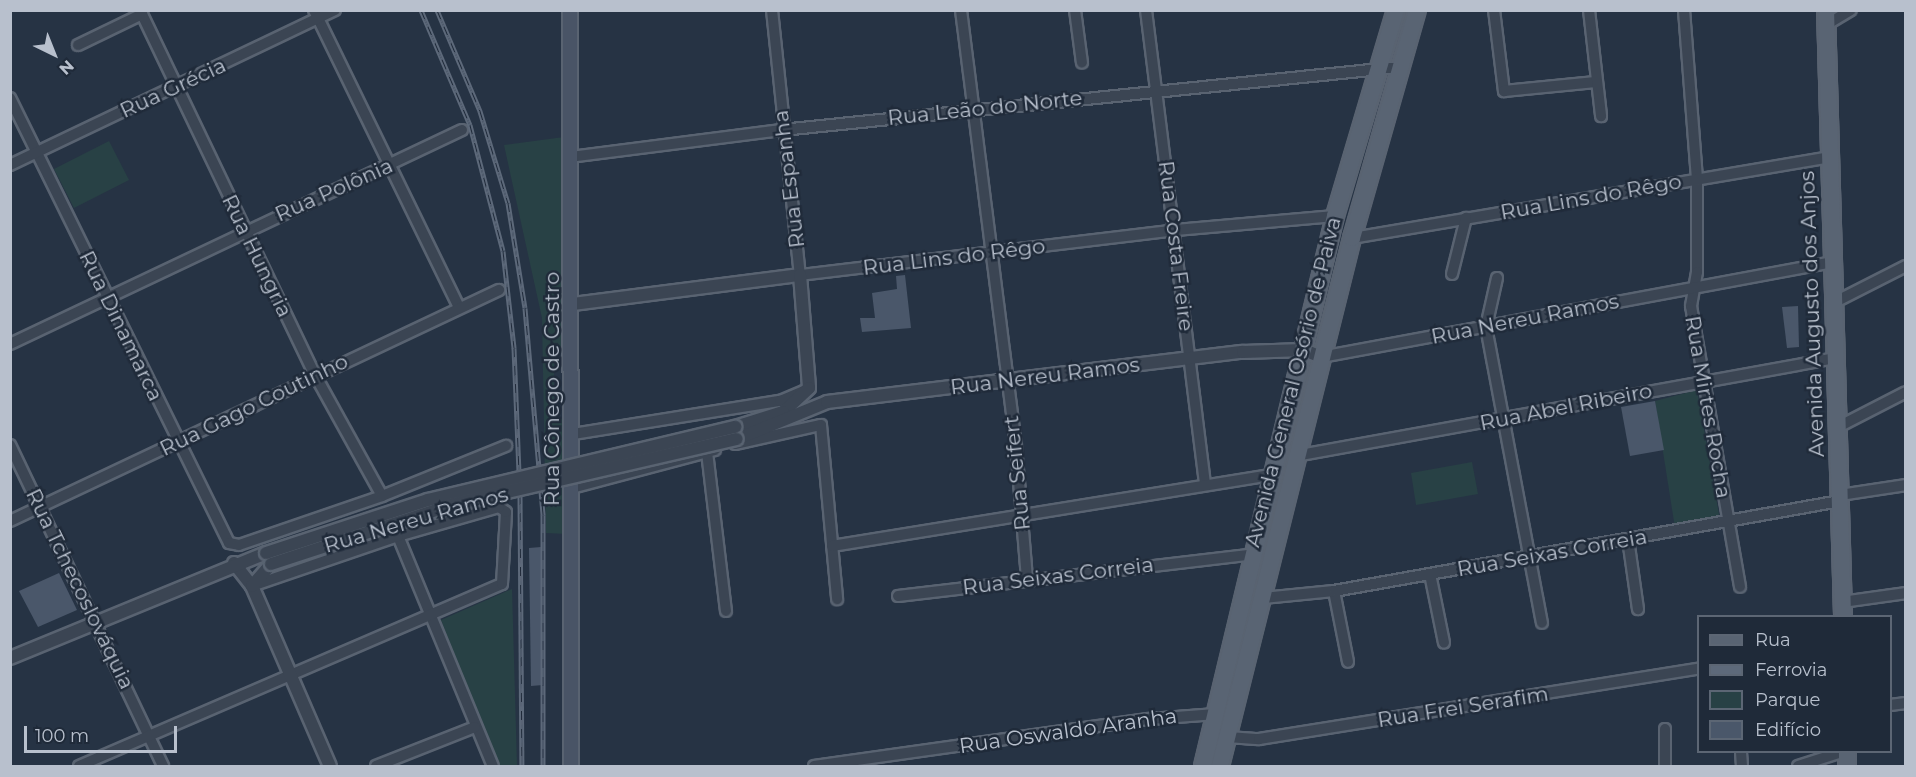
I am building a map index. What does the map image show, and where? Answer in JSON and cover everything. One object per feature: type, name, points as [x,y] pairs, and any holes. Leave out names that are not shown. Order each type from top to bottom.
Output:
[{"type":"main road","name":"Rua Cônego de Castro","points":[[570,10],[573,304],[571,766]]},
{"type":"main road","name":"Avenida General Osório de Paiva","points":[[1203,766],[1335,216],[1396,10]]},
{"type":"main road","name":"Avenida General Osório de Paiva","points":[[1220,766],[1263,598],[1295,456],[1352,238],[1417,10]]},
{"type":"main road","name":"Avenida Augusto dos Anjos","points":[[1826,18],[1843,609]]},
{"type":"street","name":"Rua Grécia","points":[[10,165],[177,87],[316,15],[335,10]]},
{"type":"street","name":"Rua Espanha","points":[[772,10],[782,130],[808,347],[809,388]]},
{"type":"street","name":"Rua Seifert","points":[[961,10],[1023,514],[1027,579]]},
{"type":"street","points":[[1075,10],[1082,63]]},
{"type":"street","name":"Rua Costa Freire","points":[[1146,10],[1175,230],[1204,482]]},
{"type":"street","points":[[1494,10],[1504,91],[1596,82]]},
{"type":"street","points":[[1589,10],[1600,116]]},
{"type":"street","name":"Rua Mirtes Rocha","points":[[1684,10],[1697,179],[1697,272],[1691,306],[1740,587]]},
{"type":"street","points":[[1826,18],[1851,10]]},
{"type":"street","points":[[78,45],[141,12]]},
{"type":"street","name":"Rua Hungria","points":[[141,12],[315,375],[382,496]]},
{"type":"street","points":[[316,15],[459,308]]},
{"type":"street","name":"Rua Leão do Norte","points":[[570,157],[972,109],[1400,67]]},
{"type":"street","name":"Rua Dinamarca","points":[[10,98],[107,301],[225,538],[239,545]]},
{"type":"street","name":"Rua Polônia","points":[[10,344],[107,301],[244,231],[462,130]]},
{"type":"street","name":"Rua Lins do Rêgo","points":[[1352,238],[1830,157]]},
{"type":"street","name":"Rua Lins do Rêgo","points":[[573,304],[1175,230],[1335,216]]},
{"type":"street","points":[[1452,274],[1466,218]]},
{"type":"street","name":"Rua Nereu Ramos","points":[[10,658],[234,563],[269,558],[428,500],[736,433],[827,402],[1190,358],[1304,350],[1321,357],[1833,262]]},
{"type":"street","points":[[1835,302],[1905,266]]},
{"type":"street","points":[[1497,278],[1486,327],[1542,622]]},
{"type":"street","name":"Rua Gago Coutinho","points":[[10,521],[499,290]]},
{"type":"street","name":"Rua Espanha","points":[[808,347],[818,394],[827,402]]},
{"type":"street","name":"Rua Abel Ribeiro","points":[[1295,456],[1836,358]]},
{"type":"street","points":[[573,434],[780,401],[809,388]]},
{"type":"street","name":"Rua Nereu Ramos","points":[[736,433],[783,412],[809,388]]},
{"type":"street","points":[[1838,427],[1905,392]]},
{"type":"street","points":[[572,488],[818,423],[822,428],[837,599]]},
{"type":"street","name":"Rua Tchecoslováquia","points":[[10,445],[97,622],[163,766]]},
{"type":"street","name":"Rua Nereu Ramos","points":[[239,545],[382,496],[506,446]]},
{"type":"street","points":[[707,452],[726,611]]},
{"type":"street","points":[[832,546],[1204,482],[1272,475]]},
{"type":"street","name":"Rua Seixas Correia","points":[[1263,598],[1334,591],[1728,522],[1905,485]]},
{"type":"street","name":"Rua Nereu Ramos","points":[[252,586],[398,536],[499,507],[506,512],[504,583],[431,614]]},
{"type":"street","points":[[398,536],[493,766]]},
{"type":"street","points":[[1628,539],[1638,609]]},
{"type":"street","name":"Rua Seixas Correia","points":[[898,596],[1253,554]]},
{"type":"street","points":[[252,586],[269,558]]},
{"type":"street","points":[[234,563],[252,586],[330,766]]},
{"type":"street","points":[[1430,574],[1444,643]]},
{"type":"street","points":[[1334,591],[1348,662]]},
{"type":"street","points":[[1843,609],[1905,593]]},
{"type":"street","points":[[79,766],[431,614]]},
{"type":"street","name":"Rua Frei Serafim","points":[[1228,737],[1259,740],[1697,669]]},
{"type":"street","name":"Rua Oswaldo Aranha","points":[[814,766],[846,764],[1150,719],[1216,714]]},
{"type":"street","points":[[376,766],[476,727]]},
{"type":"street","points":[[1665,729],[1665,766]]},
{"type":"street","points":[[1798,766],[1839,753]]},
{"type":"green space","points":[[564,137],[565,348],[554,351],[554,418],[565,419],[566,534],[546,533],[542,318],[504,145]]},
{"type":"green space","points":[[109,141],[129,180],[74,208],[54,169]]},
{"type":"green space","points":[[1697,390],[1720,520],[1675,528],[1655,401]]},
{"type":"green space","points":[[1472,462],[1478,494],[1416,505],[1411,473]]},
{"type":"green space","points":[[512,589],[517,766],[498,766],[441,620]]},
{"type":"building","points":[[905,275],[911,328],[862,332],[860,318],[875,318],[872,293],[897,289],[896,276]]},
{"type":"building","points":[[1798,306],[1799,347],[1787,348],[1782,307]]},
{"type":"building","points":[[1655,401],[1664,450],[1630,456],[1621,407]]},
{"type":"building","points":[[541,547],[543,685],[531,686],[529,548]]},
{"type":"building","points":[[59,573],[77,610],[38,627],[19,591]]},
{"type":"railway","points":[[421,10],[470,125],[503,251],[514,348],[520,495],[522,766]]},
{"type":"railway","points":[[437,10],[480,111],[508,203],[525,308],[543,515],[543,766]]}]
